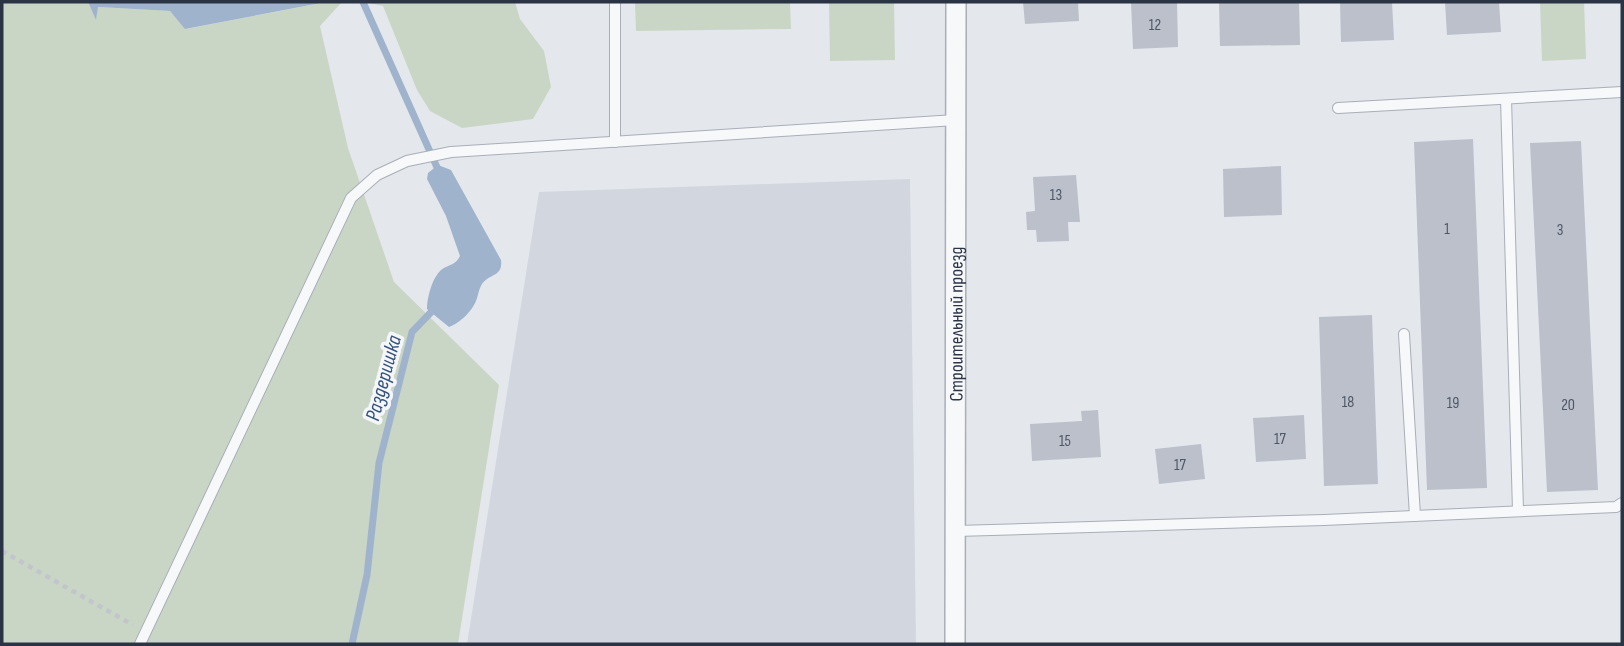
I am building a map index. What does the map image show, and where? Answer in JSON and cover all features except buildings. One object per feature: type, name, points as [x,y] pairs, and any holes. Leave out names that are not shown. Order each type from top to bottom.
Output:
[{"type":"street","name":"Строительный проезд","points":[[955,644],[956,2]]},
{"type":"lane","points":[[615,2],[615,142]]},
{"type":"lane","points":[[1338,108],[1622,92]]},
{"type":"lane","points":[[1506,99],[1518,510]]},
{"type":"lane","points":[[140,644],[351,198],[377,175],[412,159],[451,152],[956,120]]},
{"type":"lane","points":[[1404,334],[1415,516]]},
{"type":"lane","points":[[956,531],[1415,516],[1616,507],[1622,503]]},
{"type":"path","points":[[2,551],[146,633]]},
{"type":"shaded area","points":[[910,179],[916,644],[467,644],[539,192]]},
{"type":"green space","points":[[2,2],[88,2],[96,19],[97,7],[170,11],[186,29],[326,2],[342,2],[320,26],[348,148],[394,282],[499,385],[458,644],[2,644]]},
{"type":"green space","points":[[364,2],[515,2],[520,19],[544,51],[551,87],[533,119],[462,128],[430,111],[417,90],[383,6]]},
{"type":"green space","points":[[635,2],[790,2],[791,29],[636,31]]},
{"type":"green space","points":[[829,2],[894,2],[895,60],[830,61]]},
{"type":"green space","points":[[1540,2],[1584,2],[1586,59],[1542,61]]},
{"type":"water","points":[[88,2],[326,2],[185,29],[170,11],[98,7],[96,20]]},
{"type":"water","points":[[438,165],[451,170],[501,260],[500,269],[482,284],[469,312],[449,327],[427,309],[435,278],[460,256],[446,216],[427,179],[428,173]]},
{"type":"waterway","name":"Раздеришка","points":[[363,2],[440,174]]},
{"type":"waterway","name":"Раздеришка","points":[[352,644],[367,575],[379,463],[412,332],[437,306]]}]
